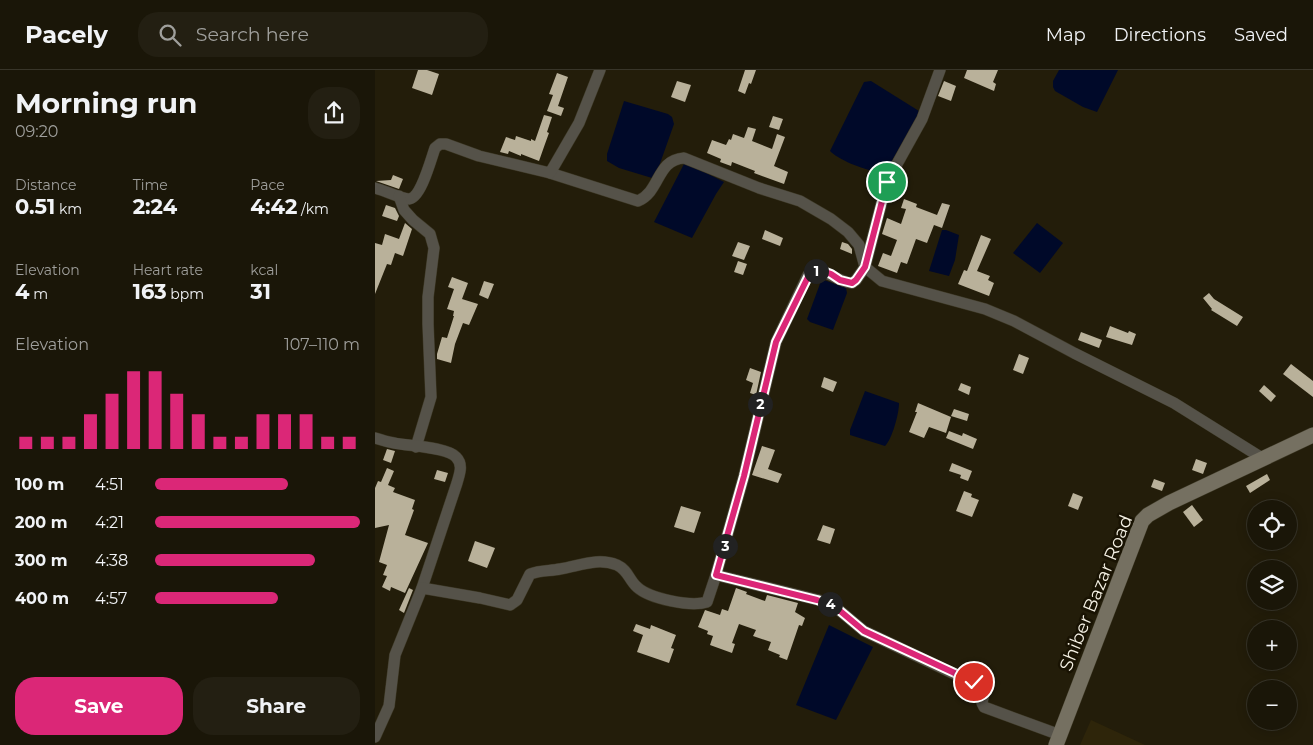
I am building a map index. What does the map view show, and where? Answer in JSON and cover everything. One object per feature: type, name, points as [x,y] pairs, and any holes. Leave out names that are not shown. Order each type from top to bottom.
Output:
[{"type":"street","points":[[550,173],[579,123],[600,70]]},
{"type":"street","points":[[422,588],[510,605],[517,600],[530,574],[539,570],[560,569],[595,561],[615,564],[624,568],[637,588],[652,595],[689,605],[699,605],[707,602],[744,476],[776,342],[809,275],[820,270],[840,280],[852,283],[865,267],[887,182],[922,118],[940,70]]},
{"type":"street","points":[[375,188],[408,199],[414,197],[420,190],[435,148],[441,144],[446,144],[479,156],[550,173],[638,201],[646,198],[651,192],[667,163],[676,158],[684,158],[759,188],[800,201],[831,218],[848,232],[859,245],[865,267],[882,281],[985,309],[1014,321],[1174,403],[1262,458]]},
{"type":"street","points":[[399,196],[404,210],[430,234],[434,248],[427,324],[431,397],[417,447]]},
{"type":"street","name":"Shiber Bazar Road","points":[[1058,740],[1142,521],[1148,515],[1169,503],[1313,435]]},
{"type":"street","points":[[375,438],[446,451],[456,457],[461,468],[422,588],[395,655],[389,706],[375,737]]},
{"type":"street","points":[[716,575],[833,605],[864,631],[982,686],[984,693],[982,703],[984,706],[1058,740]]},
{"type":"shaded area","points":[[1091,720],[1145,745],[1080,745]]},
{"type":"water","points":[[1059,70],[1118,70],[1097,112],[1083,107],[1055,91],[1053,81]]},
{"type":"water","points":[[871,81],[919,111],[918,118],[887,169],[878,171],[864,169],[851,164],[830,151],[864,82]]},
{"type":"water","points":[[624,101],[668,114],[672,117],[674,124],[657,172],[652,178],[619,168],[607,161],[607,154]]},
{"type":"water","points":[[685,162],[724,182],[692,238],[654,222]]},
{"type":"water","points":[[1037,223],[1063,243],[1040,273],[1013,253]]},
{"type":"water","points":[[942,230],[959,235],[955,260],[949,276],[929,271]]},
{"type":"water","points":[[824,280],[846,288],[847,293],[833,330],[810,322],[807,319],[821,281]]},
{"type":"water","points":[[865,391],[899,403],[895,426],[885,446],[850,435],[850,430]]},
{"type":"water","points":[[829,625],[873,647],[836,720],[796,705]]},
{"type":"building","points":[[418,70],[427,70],[439,74],[432,95],[412,88]]},
{"type":"building","points":[[745,70],[756,70],[745,94],[738,91]]},
{"type":"building","points":[[967,70],[998,70],[993,82],[996,84],[994,91],[964,78]]},
{"type":"building","points":[[557,73],[568,77],[558,106],[564,108],[561,116],[547,111],[553,95],[549,94]]},
{"type":"building","points":[[677,81],[691,85],[685,102],[671,97]]},
{"type":"building","points":[[944,81],[956,86],[951,101],[938,96]]},
{"type":"building","points":[[544,115],[552,117],[547,132],[549,133],[539,161],[509,151],[508,154],[500,152],[506,137],[515,140],[516,136],[535,141]]},
{"type":"building","points":[[773,116],[783,119],[779,130],[769,127]]},
{"type":"building","points":[[748,127],[756,129],[752,141],[772,149],[777,134],[785,137],[774,166],[788,172],[784,184],[754,173],[755,171],[732,162],[731,166],[720,162],[721,159],[707,153],[712,140],[726,145],[729,139],[731,140],[733,134],[744,138]]},
{"type":"building","points":[[393,175],[403,179],[399,189],[376,181],[391,180]]},
{"type":"building","points":[[904,199],[917,204],[916,207],[937,215],[942,203],[950,205],[942,228],[934,225],[927,243],[916,239],[907,264],[901,262],[897,273],[878,266],[883,253],[891,256],[897,240],[882,234],[887,218],[901,224],[906,209],[901,208]]},
{"type":"building","points":[[386,205],[395,208],[399,216],[397,221],[382,216]]},
{"type":"building","points":[[405,223],[412,229],[403,256],[395,253],[391,265],[387,264],[375,294],[375,243],[382,245],[385,234],[399,239]]},
{"type":"building","points":[[765,230],[783,238],[780,246],[762,239]]},
{"type":"building","points":[[981,235],[991,239],[977,271],[990,276],[988,280],[994,283],[989,296],[958,284],[964,270],[967,271]]},
{"type":"building","points":[[738,242],[750,246],[744,260],[732,256]]},
{"type":"building","points":[[842,242],[848,244],[852,249],[852,254],[840,249]]},
{"type":"building","points":[[738,261],[747,264],[743,275],[734,272]]},
{"type":"building","points":[[452,277],[468,283],[462,299],[478,304],[469,325],[463,323],[455,344],[451,363],[437,359],[437,354],[442,337],[447,338],[454,316],[454,311],[447,309],[454,289],[448,287]]},
{"type":"building","points":[[484,281],[494,284],[488,299],[479,295]]},
{"type":"building","points":[[1209,293],[1214,299],[1243,317],[1237,326],[1211,310],[1203,298]]},
{"type":"building","points":[[1110,326],[1136,334],[1132,345],[1106,337]]},
{"type":"building","points":[[1081,332],[1102,340],[1099,348],[1078,340]]},
{"type":"building","points":[[1019,354],[1029,358],[1023,374],[1013,370]]},
{"type":"building","points":[[1291,364],[1313,381],[1313,397],[1283,374]]},
{"type":"building","points":[[750,368],[761,372],[756,395],[750,393],[753,383],[746,380]]},
{"type":"building","points":[[824,377],[837,382],[833,392],[821,387]]},
{"type":"building","points":[[961,383],[971,387],[969,395],[958,390]]},
{"type":"building","points":[[1264,385],[1276,396],[1271,402],[1259,391]]},
{"type":"building","points":[[918,403],[951,417],[946,433],[929,427],[924,438],[909,432],[917,412],[915,412]]},
{"type":"building","points":[[954,409],[969,414],[967,421],[951,416]]},
{"type":"building","points":[[949,431],[962,436],[963,433],[977,439],[973,449],[946,438]]},
{"type":"building","points":[[762,446],[775,450],[768,469],[782,474],[778,483],[752,475]]},
{"type":"building","points":[[387,449],[395,451],[391,463],[383,460]]},
{"type":"building","points":[[1196,459],[1207,463],[1203,474],[1192,470]]},
{"type":"building","points":[[952,463],[972,471],[968,481],[960,478],[961,475],[949,471]]},
{"type":"building","points":[[387,468],[394,471],[388,485],[395,488],[393,492],[415,500],[412,509],[414,510],[405,535],[428,543],[405,593],[391,587],[390,591],[382,587],[387,576],[383,575],[387,565],[379,562],[389,525],[375,528],[375,488],[378,481],[381,482]]},
{"type":"building","points":[[437,470],[448,473],[445,482],[434,479]]},
{"type":"building","points":[[1267,474],[1270,480],[1250,493],[1246,486]]},
{"type":"building","points":[[1154,479],[1165,483],[1162,491],[1151,487]]},
{"type":"building","points":[[964,491],[972,494],[971,497],[979,500],[972,517],[956,511]]},
{"type":"building","points":[[1073,493],[1083,497],[1078,510],[1068,506]]},
{"type":"building","points":[[1192,505],[1203,520],[1194,527],[1183,512]]},
{"type":"building","points":[[681,506],[701,512],[694,533],[674,527]]},
{"type":"building","points":[[823,525],[835,529],[830,544],[817,540]]},
{"type":"building","points":[[475,541],[495,548],[487,568],[468,561]]},
{"type":"building","points":[[409,588],[413,590],[404,613],[399,610]]},
{"type":"building","points":[[736,588],[765,601],[767,595],[798,603],[795,612],[805,618],[802,626],[799,625],[787,660],[768,650],[771,642],[753,636],[756,630],[739,624],[732,643],[735,644],[732,653],[710,645],[713,636],[707,634],[708,631],[698,627],[705,610],[720,615],[722,609],[728,611]]},
{"type":"building","points":[[636,624],[650,629],[651,625],[676,635],[671,648],[674,649],[669,663],[637,652],[643,635],[633,631]]},
{"type":"route","points":[[887,182],[865,267],[856,280],[852,283],[846,282],[820,270],[809,275],[776,342],[744,476],[716,575],[833,605],[864,631],[974,682]]}]
